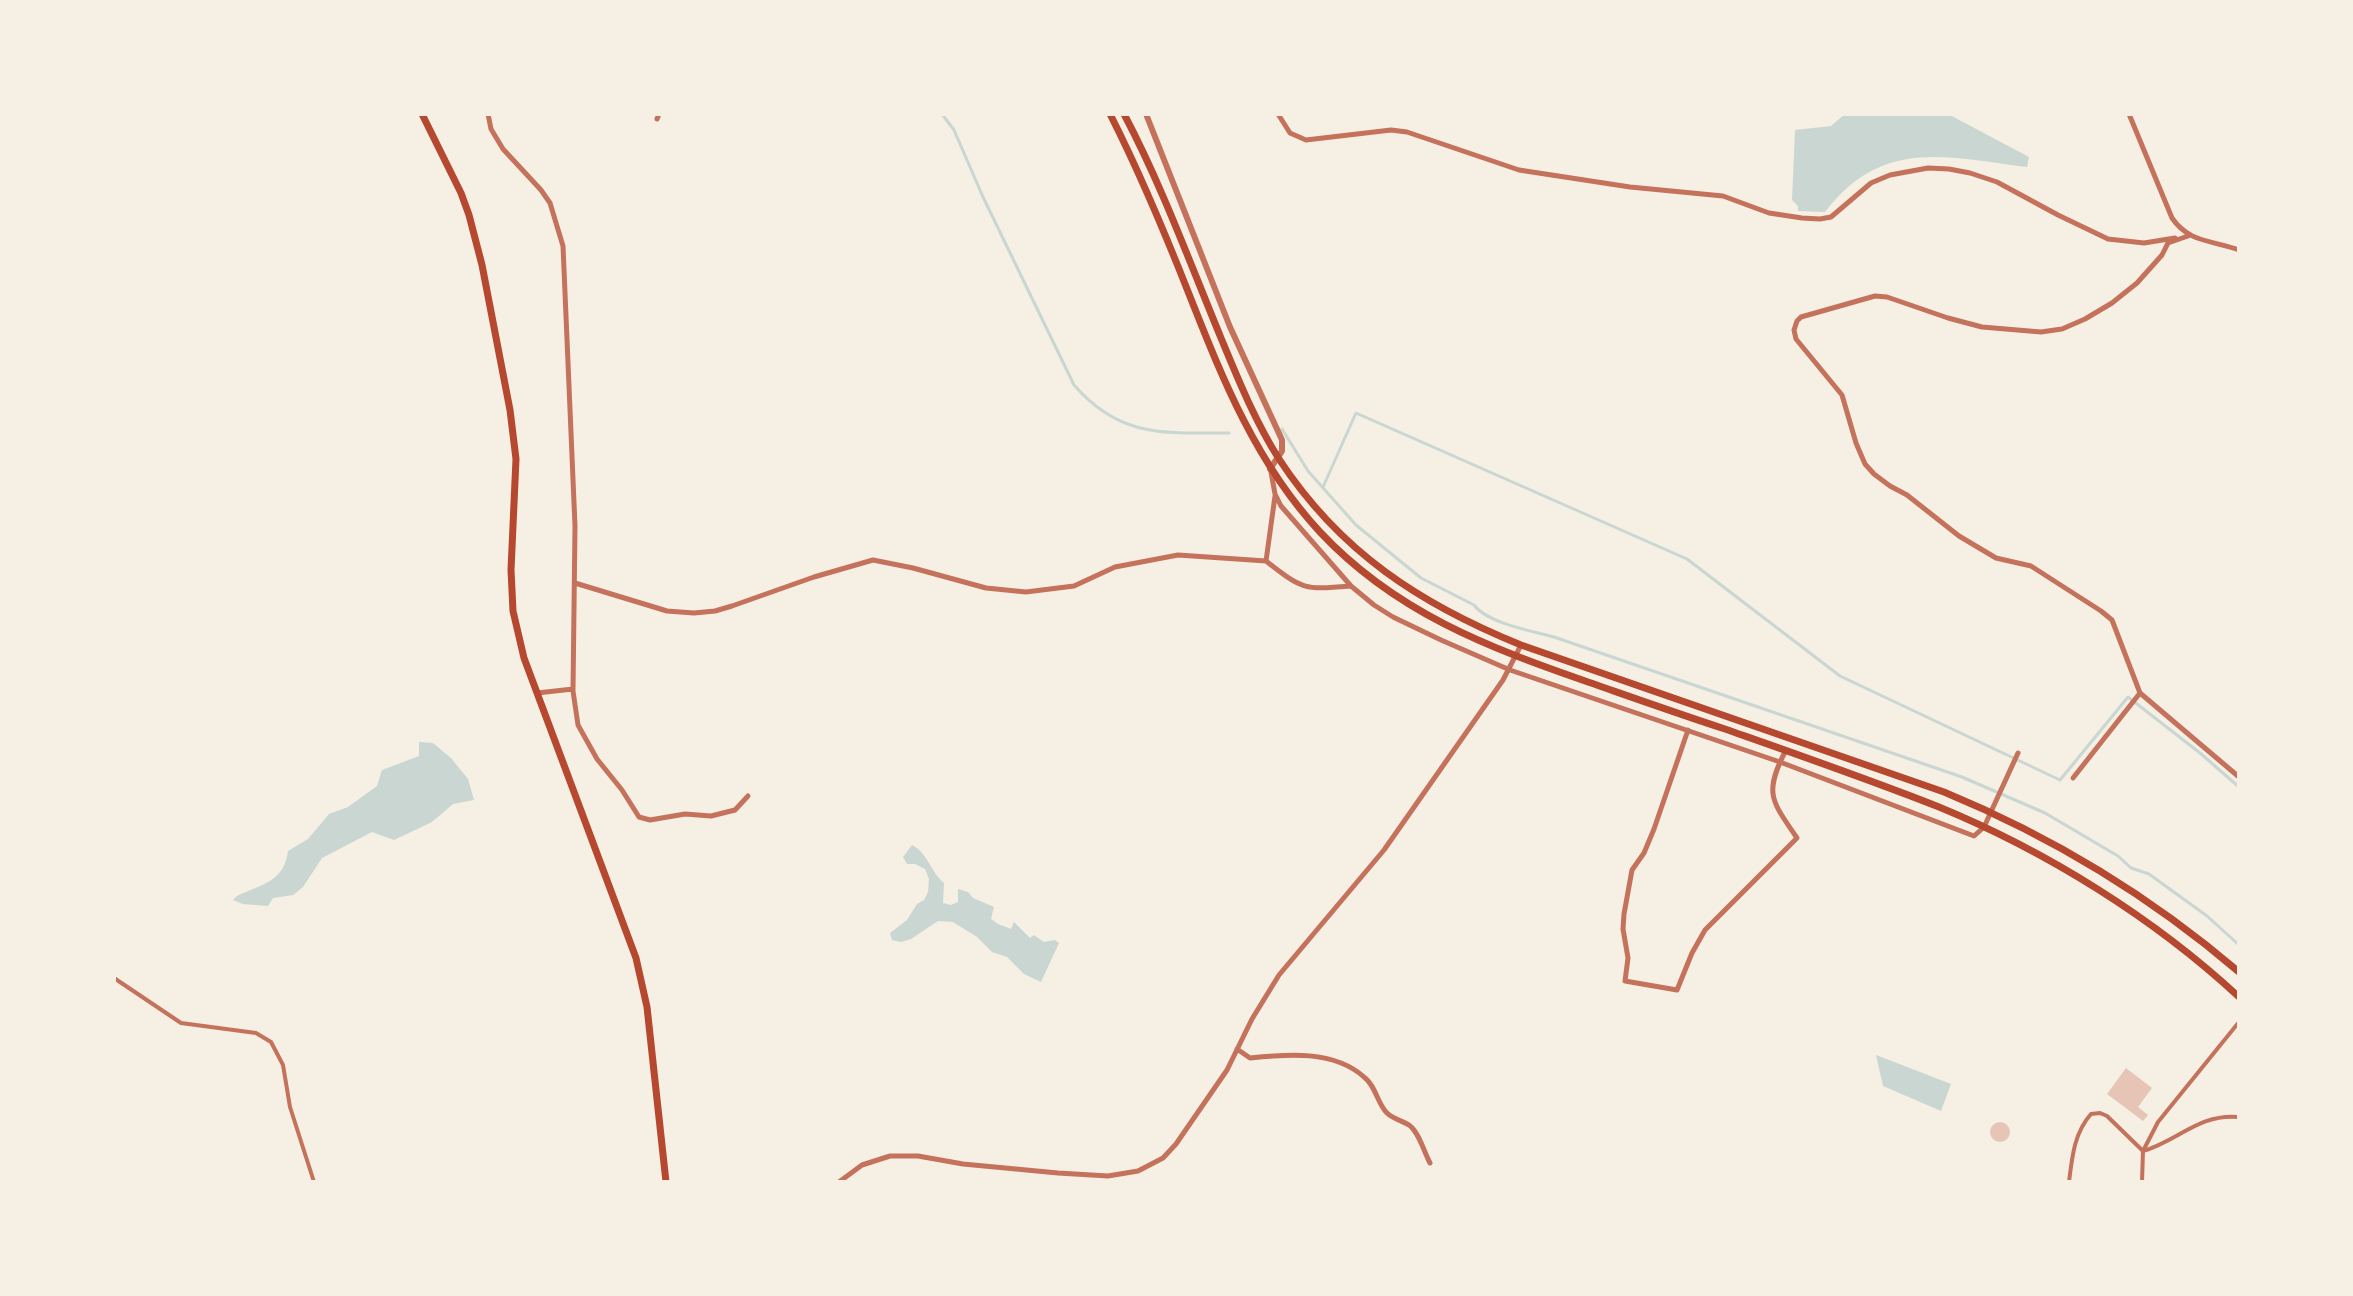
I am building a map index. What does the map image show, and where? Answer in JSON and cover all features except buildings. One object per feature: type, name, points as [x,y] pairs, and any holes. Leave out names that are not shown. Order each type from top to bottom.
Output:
[{"type":"main road","points":[[422,114],[461,193],[488,294],[516,459],[512,536],[513,611],[524,658],[636,958],[647,1007],[666,1182]]},
{"type":"main road","points":[[1110,114],[1134,160],[1216,363],[1251,437],[1270,469],[1319,531],[1373,580],[1441,623],[1516,657],[1786,750],[1940,807],[1984,827],[2111,898],[2198,960],[2239,997]]},
{"type":"main road","points":[[1124,114],[1174,221],[1243,390],[1270,443],[1328,521],[1380,569],[1458,618],[1521,645],[1944,792],[1991,812],[2046,838],[2132,890],[2239,972]]},
{"type":"street","points":[[488,114],[491,129],[503,149],[550,203],[563,246],[575,526],[573,689],[578,725],[597,759],[639,817],[650,820],[685,814],[711,816],[735,810],[748,796]]},
{"type":"street","points":[[1146,114],[1230,327],[1282,440],[1282,451],[1270,469],[1275,494],[1281,506],[1351,586],[1374,605],[1393,617],[1510,670],[1780,762],[1974,836],[1984,827],[2018,753]]},
{"type":"street","points":[[1278,114],[1290,133],[1306,140],[1391,130],[1407,132],[1519,170],[1630,187],[1723,196],[1769,213],[1802,218],[1831,217],[1871,183],[1890,175],[1928,168],[1949,169],[1997,182],[2108,239],[2144,243],[2188,236],[2239,250]]},
{"type":"street","points":[[2129,114],[2172,218],[2188,236]]},
{"type":"street","points":[[2188,236],[2168,243],[2162,255],[2137,283],[2112,303],[2062,329],[2041,332],[1982,327],[1875,296],[1801,317],[1794,330],[1802,348],[1842,395],[1856,443],[1865,464],[1874,474],[1972,544],[1996,558],[2031,566],[2112,620],[2140,693],[2239,777]]},
{"type":"street","points":[[1266,561],[1275,494]]},
{"type":"street","points":[[575,583],[667,611],[694,613],[732,606],[873,560],[986,588],[1026,592],[1074,586],[1115,567],[1178,555],[1266,561],[1293,583],[1312,589],[1351,586]]},
{"type":"street","points":[[839,1182],[862,1165],[881,1157],[900,1155],[963,1164],[1108,1176],[1138,1171],[1163,1158],[1227,1070],[1252,1019],[1279,975],[1384,850],[1510,670],[1521,645]]},
{"type":"street","points":[[537,693],[573,689]]},
{"type":"street","points":[[2073,778],[2140,693]]},
{"type":"street","points":[[1688,730],[1654,829],[1644,853],[1632,870],[1623,929],[1628,958],[1625,981],[1677,990],[1705,930],[1797,838],[1773,802],[1773,787],[1786,750]]},
{"type":"street","points":[[114,978],[181,1023],[256,1033],[271,1042],[283,1065],[290,1107],[314,1182]]},
{"type":"street","points":[[2142,1182],[2143,1151],[2158,1122],[2239,1022]]},
{"type":"street","points":[[1237,1049],[1250,1058],[1289,1054],[1326,1059],[1353,1069],[1372,1085],[1387,1113],[1412,1127],[1430,1163]]},
{"type":"street","points":[[2069,1182],[2079,1132],[2091,1114],[2107,1116],[2143,1151]]},
{"type":"street","points":[[2143,1151],[2160,1147],[2210,1118],[2239,1117]]},
{"type":"shaded area","points":[[1845,114],[1948,114],[2029,157],[2027,167],[1943,157],[1893,162],[1869,172],[1847,188],[1825,212],[1798,211],[1792,200],[1795,130],[1831,126]]},
{"type":"shaded area","points":[[419,742],[433,743],[451,758],[468,779],[474,800],[453,804],[432,822],[394,840],[372,832],[322,858],[303,887],[293,895],[273,898],[268,906],[233,900],[277,876],[288,851],[308,839],[329,814],[348,807],[377,786],[382,770],[419,756]]},
{"type":"shaded area","points":[[912,845],[944,883],[943,903],[951,905],[958,902],[958,889],[968,892],[973,898],[994,907],[991,919],[998,924],[1011,929],[1014,922],[1030,938],[1034,935],[1044,942],[1055,940],[1059,943],[1041,982],[1024,974],[1007,957],[992,952],[977,937],[953,922],[938,921],[911,939],[901,942],[892,940],[890,933],[907,920],[928,892],[929,879],[925,869],[907,864],[903,857]]},
{"type":"shaded area","points":[[1876,1055],[1951,1084],[1941,1111],[1883,1086]]},
{"type":"waterway","points":[[942,114],[954,130],[1074,385],[1108,415],[1144,429],[1229,433]]},
{"type":"waterway","points":[[1323,487],[1356,413],[1687,559],[1840,676],[2060,780],[2128,697],[2239,787]]},
{"type":"waterway","points":[[1282,429],[1308,471],[1356,525],[1421,578],[1474,605],[1489,617],[1962,777],[2045,813],[2118,856],[2131,868],[2149,874],[2207,916],[2239,945]]}]
